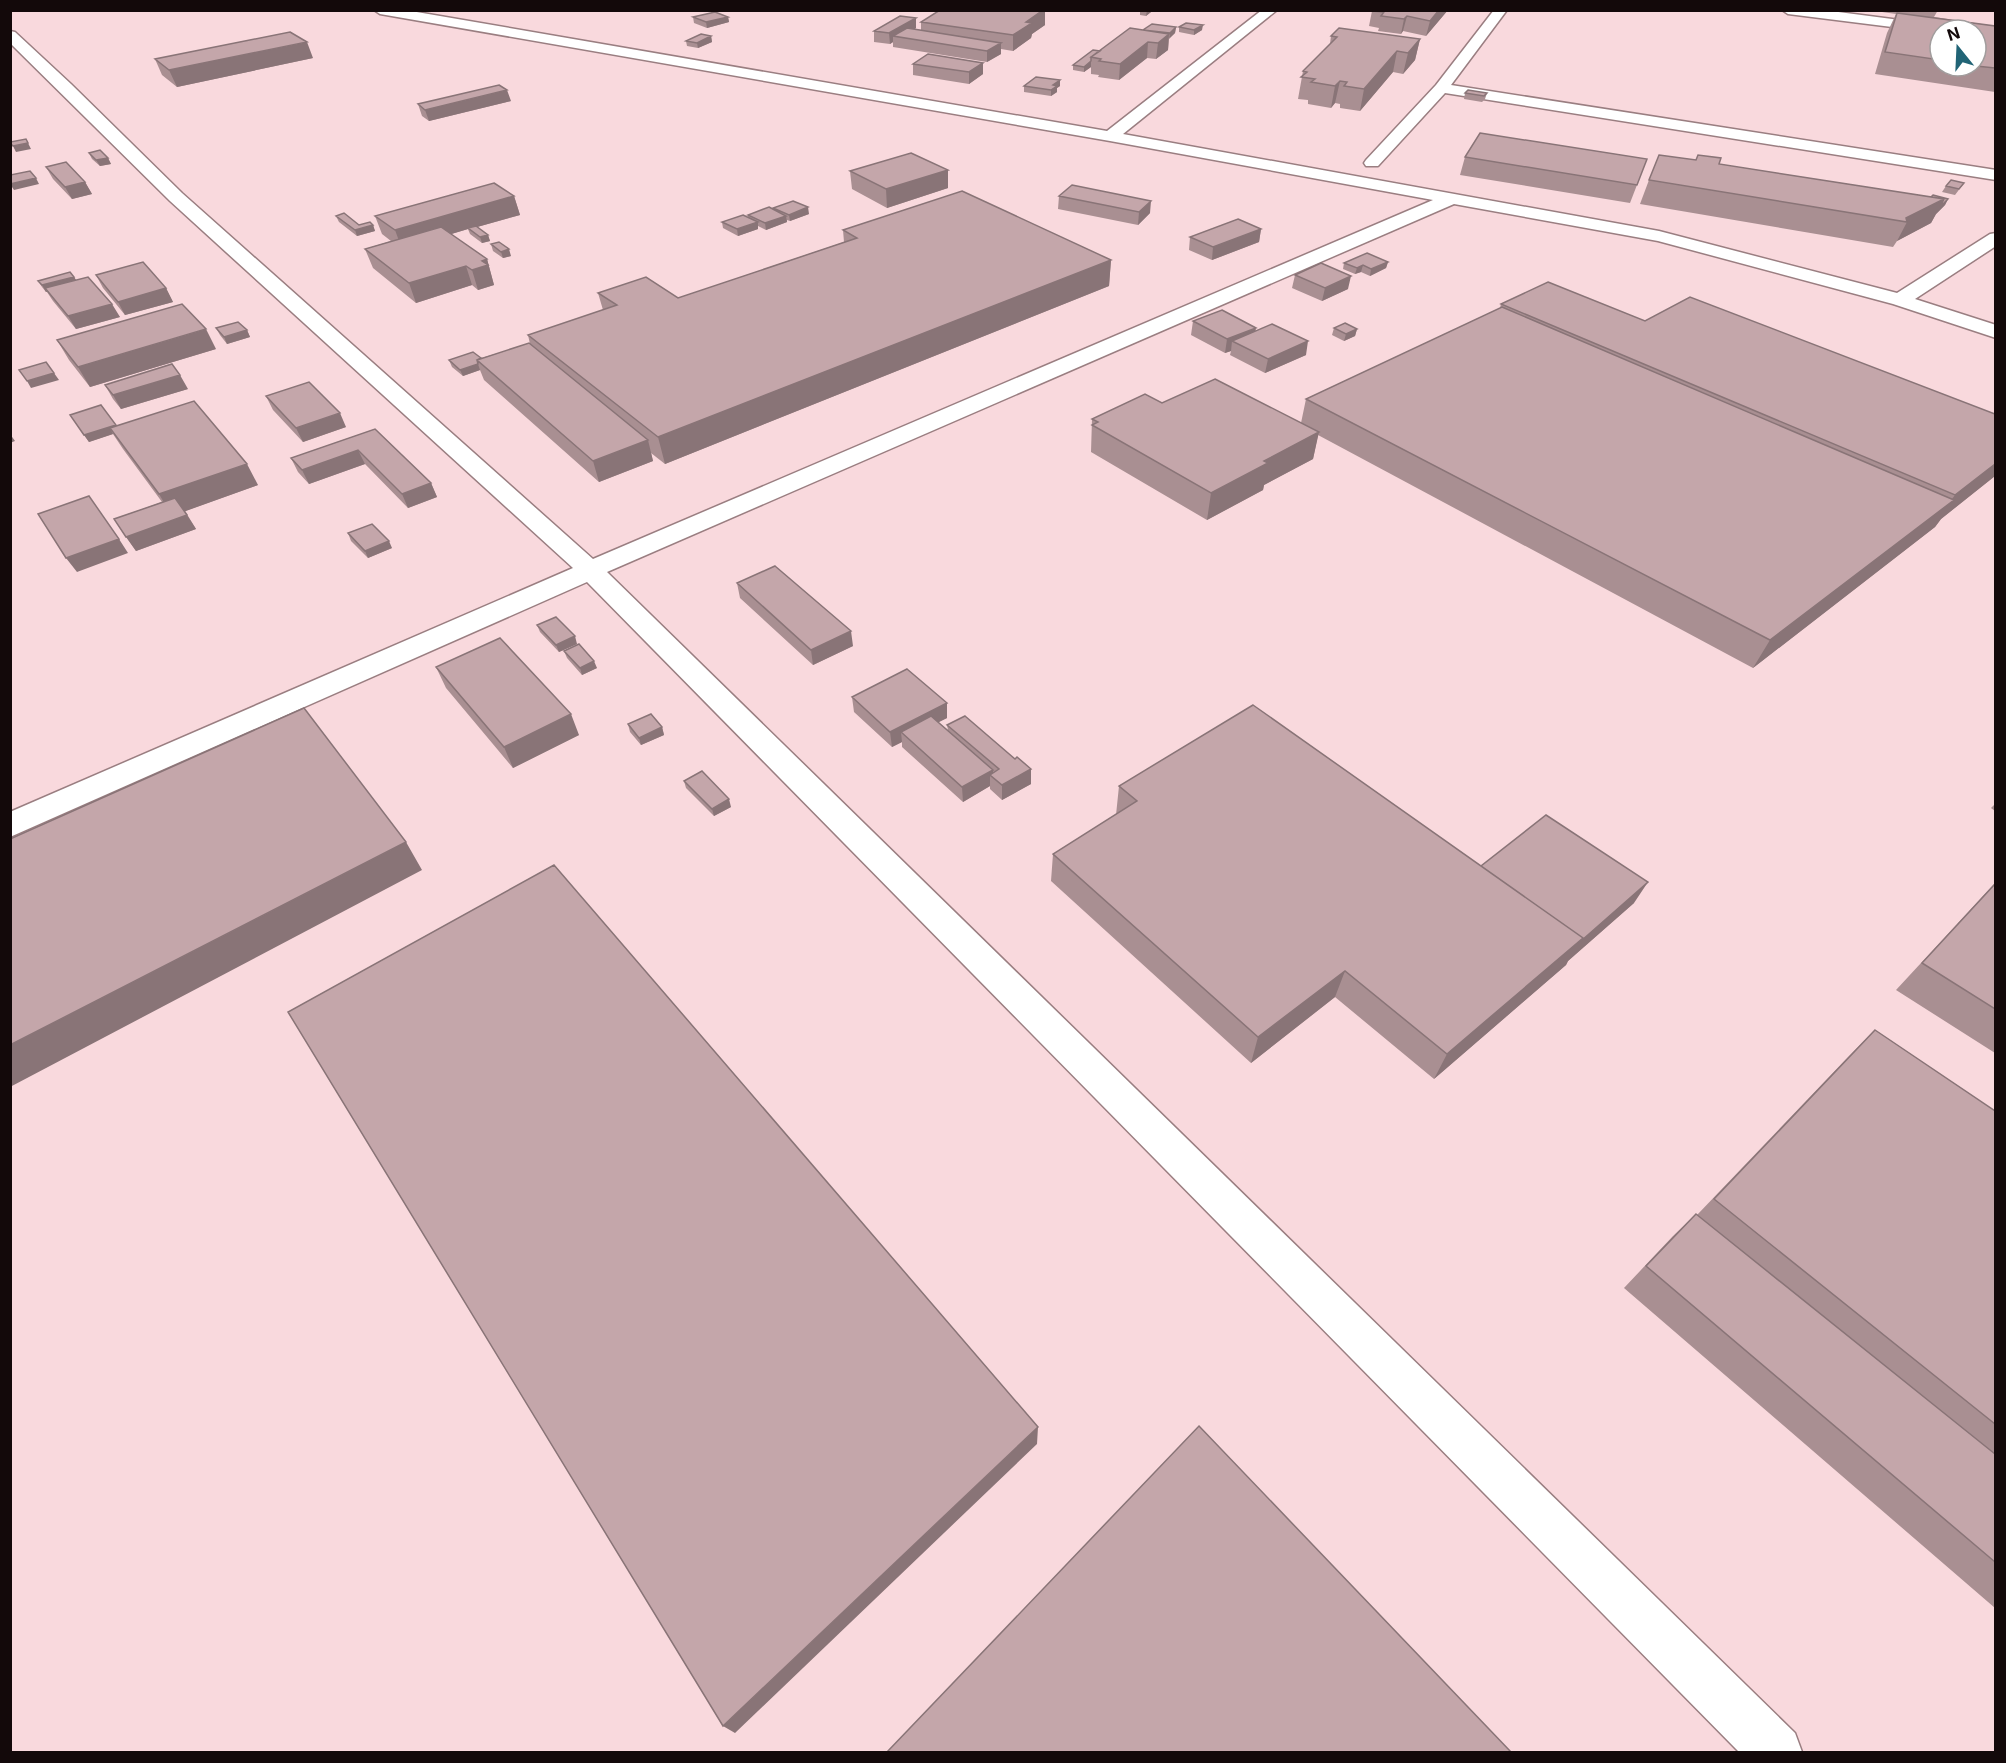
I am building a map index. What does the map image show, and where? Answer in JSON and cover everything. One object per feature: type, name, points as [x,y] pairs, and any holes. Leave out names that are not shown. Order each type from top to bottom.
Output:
[{"type":"street","points":[[380,10],[1110,136],[1659,236],[1900,300],[1995,332]]},
{"type":"street","points":[[1110,136],[1271,10]]},
{"type":"street","points":[[1372,163],[1441,88],[1501,10]]},
{"type":"street","points":[[1788,10],[1928,28]]},
{"type":"street","points":[[10,34],[176,197],[591,571],[1776,1752]]},
{"type":"street","points":[[1441,88],[1995,175]]},
{"type":"street","points":[[10,825],[1210,301],[1450,199]]},
{"type":"street","points":[[1900,300],[1995,238]]},
{"type":"building","points":[[940,10],[1043,10],[1026,22],[1032,23],[1013,35],[921,22]]},
{"type":"building","points":[[1439,10],[1430,21],[1407,16],[1404,19],[1381,16],[1384,12],[1372,11]]},
{"type":"building","points":[[715,12],[728,17],[706,22],[693,17]]},
{"type":"building","points":[[1897,13],[1935,18],[1928,18],[1928,58],[1885,52]]},
{"type":"building","points":[[900,16],[916,18],[889,33],[874,31]]},
{"type":"building","points":[[1186,23],[1203,25],[1194,30],[1179,27]]},
{"type":"building","points":[[1152,24],[1176,27],[1170,33],[1143,30]]},
{"type":"building","points":[[1988,25],[1995,26],[1995,68],[1988,67]]},
{"type":"building","points":[[907,28],[1001,43],[987,51],[893,36]]},
{"type":"building","points":[[1130,28],[1169,34],[1158,43],[1148,42],[1120,64],[1099,61],[1101,59],[1091,57]]},
{"type":"building","points":[[1339,28],[1420,39],[1408,53],[1397,51],[1364,89],[1344,86],[1347,82],[1340,81],[1335,86],[1311,82],[1315,79],[1301,77],[1307,72],[1303,71],[1337,37],[1331,36]]},
{"type":"building","points":[[290,32],[307,42],[169,70],[155,59]]},
{"type":"building","points":[[701,34],[711,36],[697,43],[686,41]]},
{"type":"building","points":[[1093,50],[1100,51],[1091,57],[1091,61],[1084,67],[1073,65]]},
{"type":"building","points":[[928,54],[983,63],[969,72],[913,64]]},
{"type":"building","points":[[1036,77],[1060,80],[1053,85],[1057,86],[1051,90],[1024,86]]},
{"type":"building","points":[[499,85],[507,90],[425,110],[418,104]]},
{"type":"building","points":[[1468,90],[1487,93],[1484,96],[1465,93]]},
{"type":"building","points":[[1480,133],[1647,159],[1637,185],[1465,157]]},
{"type":"building","points":[[26,139],[28,143],[13,146],[10,143],[10,142]]},
{"type":"building","points":[[100,150],[108,158],[96,160],[89,153]]},
{"type":"building","points":[[911,153],[948,170],[886,189],[850,171]]},
{"type":"building","points":[[1659,155],[1696,160],[1698,155],[1721,158],[1719,164],[1944,199],[1906,218],[1907,222],[1649,180]]},
{"type":"building","points":[[66,162],[85,182],[65,187],[46,167]]},
{"type":"building","points":[[30,171],[36,178],[10,184],[10,175]]},
{"type":"building","points":[[1951,180],[1964,183],[1959,189],[1946,186]]},
{"type":"building","points":[[494,183],[514,196],[395,230],[375,216]]},
{"type":"building","points":[[1072,185],[1151,201],[1139,212],[1059,196]]},
{"type":"building","points":[[962,191],[1111,260],[658,437],[528,335],[617,305],[598,293],[646,277],[678,298],[857,238],[843,230]]},
{"type":"building","points":[[1933,195],[1948,199],[1940,207],[1944,199],[1931,197]]},
{"type":"building","points":[[793,201],[808,207],[789,215],[773,208]]},
{"type":"building","points":[[769,207],[786,216],[765,223],[748,215]]},
{"type":"building","points":[[344,213],[359,225],[370,222],[373,225],[355,230],[336,216]]},
{"type":"building","points":[[743,215],[758,222],[737,229],[722,222]]},
{"type":"building","points":[[1238,219],[1261,229],[1213,247],[1190,237]]},
{"type":"building","points":[[476,226],[488,235],[480,237],[468,228]]},
{"type":"building","points":[[441,227],[487,259],[482,261],[488,265],[472,270],[466,266],[409,283],[365,249]]},
{"type":"building","points":[[499,242],[509,249],[501,252],[491,244]]},
{"type":"building","points":[[1367,253],[1388,262],[1371,269],[1363,265],[1357,268],[1344,263]]},
{"type":"building","points":[[143,262],[166,288],[118,302],[96,275]]},
{"type":"building","points":[[1321,263],[1351,276],[1325,288],[1295,275]]},
{"type":"building","points":[[70,272],[74,277],[42,285],[38,281]]},
{"type":"building","points":[[88,277],[112,304],[68,316],[45,288]]},
{"type":"building","points":[[1548,282],[1645,321],[1690,297],[1995,414],[1995,464],[1955,495],[1501,304]]},
{"type":"building","points":[[182,304],[206,329],[78,367],[57,340]]},
{"type":"building","points":[[1502,307],[1954,500],[1770,640],[1306,399]]},
{"type":"building","points":[[1222,310],[1256,328],[1227,339],[1193,321]]},
{"type":"building","points":[[238,322],[247,330],[224,337],[216,328]]},
{"type":"building","points":[[1345,323],[1357,329],[1346,334],[1334,328]]},
{"type":"building","points":[[1272,324],[1308,341],[1268,359],[1232,341]]},
{"type":"building","points":[[529,343],[648,440],[593,461],[477,360]]},
{"type":"building","points":[[473,352],[481,358],[477,360],[478,364],[460,370],[449,360]]},
{"type":"building","points":[[46,362],[54,373],[27,381],[19,370]]},
{"type":"building","points":[[172,364],[180,375],[113,395],[105,385]]},
{"type":"building","points":[[1215,379],[1319,432],[1264,461],[1268,463],[1211,493],[1092,425],[1098,422],[1092,419],[1145,394],[1162,403]]},
{"type":"building","points":[[309,382],[340,413],[296,428],[266,396]]},
{"type":"building","points":[[194,401],[247,464],[159,494],[110,428]]},
{"type":"building","points":[[101,405],[116,425],[84,435],[70,415]]},
{"type":"building","points":[[375,429],[431,483],[402,494],[358,450],[302,470],[291,458]]},
{"type":"building","points":[[89,496],[119,539],[66,558],[38,514]]},
{"type":"building","points":[[175,498],[187,515],[126,537],[114,519]]},
{"type":"building","points":[[372,524],[389,541],[365,551],[348,533]]},
{"type":"building","points":[[775,566],[851,631],[811,650],[737,583]]},
{"type":"building","points":[[556,617],[575,636],[556,645],[537,625]]},
{"type":"building","points":[[500,638],[571,714],[504,747],[436,667]]},
{"type":"building","points":[[579,644],[594,661],[580,668],[564,651]]},
{"type":"building","points":[[907,669],[947,703],[890,732],[852,697]]},
{"type":"building","points":[[1253,705],[1583,938],[1447,1054],[1345,971],[1258,1037],[1053,854],[1137,801],[1119,786]]},
{"type":"building","points":[[304,708],[406,842],[10,1045],[10,839]]},
{"type":"building","points":[[651,714],[662,727],[639,738],[628,724]]},
{"type":"building","points":[[931,716],[993,770],[962,787],[901,732]]},
{"type":"building","points":[[965,716],[1015,759],[1017,757],[1031,769],[1002,785],[990,775],[999,769],[947,725]]},
{"type":"building","points":[[702,771],[729,799],[712,809],[684,781]]},
{"type":"building","points":[[1546,815],[1648,882],[1581,941],[1583,938],[1481,866]]},
{"type":"building","points":[[554,865],[1038,1427],[723,1726],[288,1012]]},
{"type":"building","points":[[1995,884],[1995,1009],[1922,963]]},
{"type":"building","points":[[1875,1030],[1995,1111],[1995,1424],[1714,1199]]},
{"type":"building","points":[[1696,1214],[1995,1454],[1995,1562],[1646,1266]]},
{"type":"building","points":[[1199,1426],[1511,1752],[887,1752]]}]
